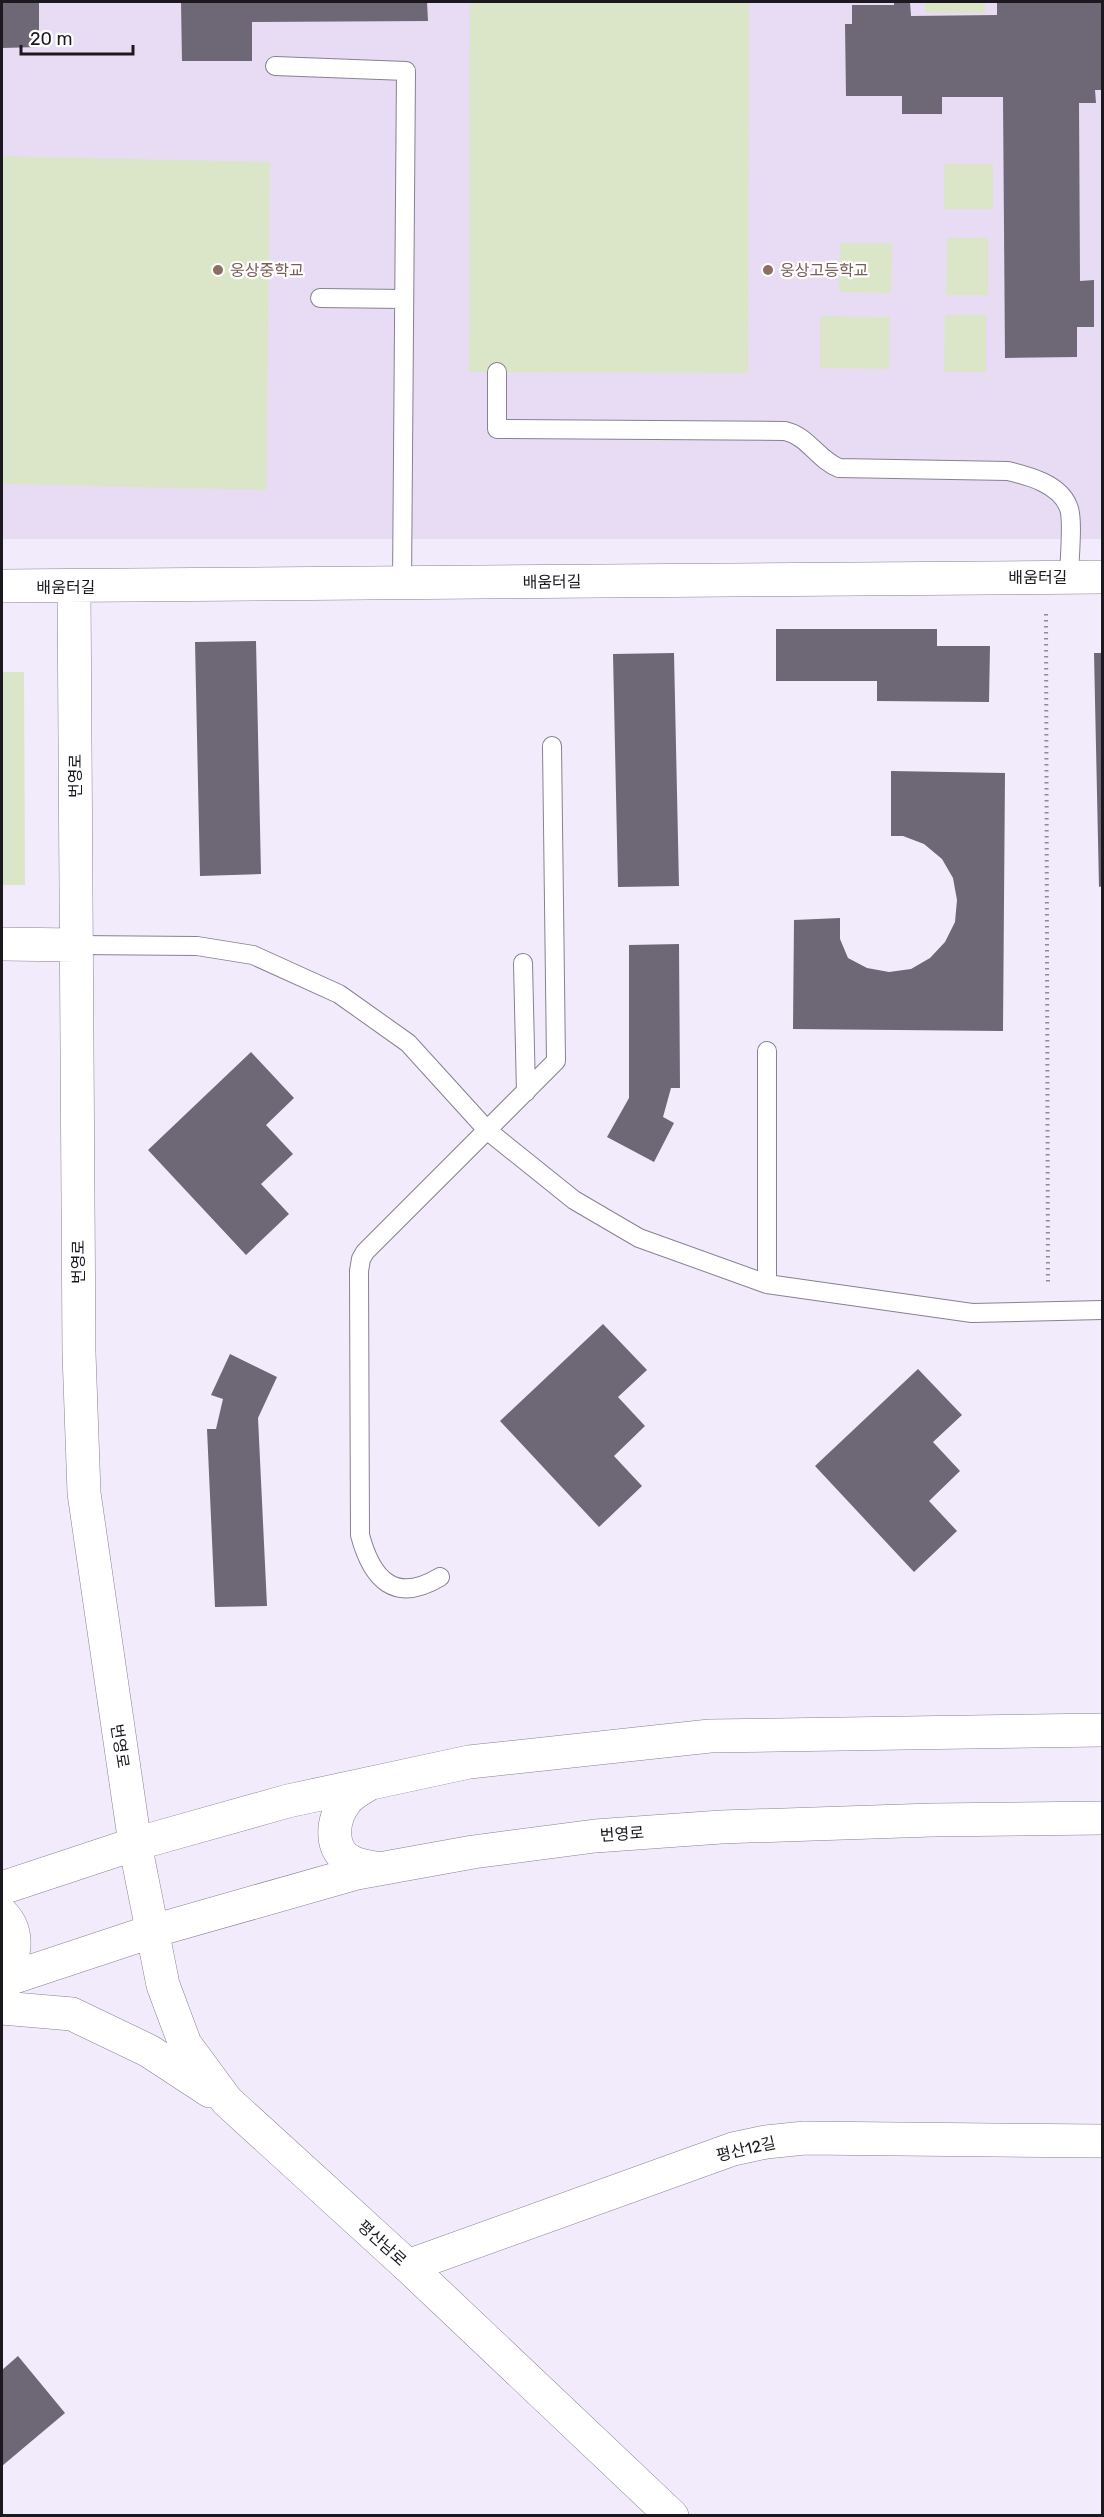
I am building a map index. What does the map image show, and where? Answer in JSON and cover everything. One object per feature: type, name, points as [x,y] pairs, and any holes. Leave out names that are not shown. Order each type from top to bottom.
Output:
[{"type":"street","name":"배움터길","points":[[2,586],[1102,577]]},
{"type":"street","name":"번영로","points":[[74,587],[78,1353],[84,1493],[135,1844],[153,1931]]},
{"type":"street","points":[[2,944],[76,945]]},
{"type":"street","points":[[2,1888],[135,1844],[288,1802],[469,1762],[710,1736],[1102,1730]]},
{"type":"street","points":[[369,1784],[347,1798],[337,1817],[334,1836],[339,1852],[350,1862],[379,1869]]},
{"type":"street","name":"번영로","points":[[2,1980],[153,1931],[357,1873],[473,1852],[606,1835],[721,1827],[897,1821],[1102,1818]]},
{"type":"street","points":[[2,1914],[12,1928],[14,1946],[11,1964],[2,1980]]},
{"type":"street","name":"평산남로","points":[[153,1931],[162,1985],[185,2044],[227,2101],[408,2266],[672,2516]]},
{"type":"street","points":[[2,2008],[72,2014],[149,2051],[227,2101]]},
{"type":"street","name":"평산12길","points":[[408,2266],[733,2149],[766,2142],[805,2138],[1102,2141]]},
{"type":"lane","points":[[274,66],[406,70],[402,584]]},
{"type":"lane","points":[[320,298],[404,299]]},
{"type":"lane","points":[[497,372],[497,429],[785,431],[795,434],[829,464],[839,468],[1008,471],[1022,474],[1043,482],[1061,495],[1069,507],[1057,577]]},
{"type":"lane","points":[[440,1577],[422,1588],[406,1590],[390,1584],[375,1572],[362,1544],[360,1535],[359,1271],[365,1252],[556,1061],[552,746]]},
{"type":"lane","points":[[76,945],[197,946],[253,955],[339,994],[408,1043],[488,1131],[574,1200],[639,1238],[767,1284],[972,1313],[1102,1310]]},
{"type":"lane","points":[[524,963],[526,1092]]},
{"type":"lane","points":[[767,1051],[767,1284]]},
{"type":"path","points":[[1048,1311],[1057,577]]},
{"type":"shaded area","name":"웅상고등학교","points":[[2,2],[1102,2],[1102,539],[2,539]]},
{"type":"green space","points":[[470,2],[749,2],[748,373],[469,372]]},
{"type":"green space","points":[[925,2],[985,2],[985,13],[925,13]]},
{"type":"green space","points":[[2,156],[270,162],[266,490],[2,484]]},
{"type":"green space","points":[[944,164],[993,164],[993,209],[944,209]]},
{"type":"green space","points":[[947,238],[988,238],[988,295],[946,295]]},
{"type":"green space","points":[[840,243],[892,243],[891,293],[839,292]]},
{"type":"green space","points":[[945,315],[986,315],[986,372],[944,372]]},
{"type":"green space","points":[[820,316],[890,317],[889,369],[820,368]]},
{"type":"green space","points":[[2,672],[24,672],[25,885],[2,885]]},
{"type":"building","points":[[2,2],[39,2],[39,47],[2,48]]},
{"type":"building","points":[[181,2],[427,2],[428,21],[252,22],[252,61],[182,61]]},
{"type":"building","points":[[894,2],[910,2],[911,16],[997,15],[997,2],[1102,2],[1102,90],[1095,90],[1096,103],[1079,103],[1080,281],[1094,280],[1094,327],[1077,327],[1077,357],[1005,358],[1003,97],[942,97],[942,114],[902,114],[902,96],[846,96],[845,24],[852,24],[852,5],[894,5]]},
{"type":"building","points":[[776,629],[937,629],[937,646],[990,646],[989,702],[877,701],[877,681],[776,681]]},
{"type":"building","points":[[256,641],[261,874],[200,876],[195,642]]},
{"type":"building","points":[[674,653],[679,886],[618,887],[613,654]]},
{"type":"building","points":[[1094,653],[1102,653],[1102,886],[1099,887]]},
{"type":"building","points":[[891,771],[1005,773],[1003,1031],[793,1029],[794,920],[840,918],[840,939],[848,958],[867,968],[889,972],[911,969],[930,958],[945,942],[955,922],[957,900],[953,878],[942,859],[924,844],[903,836],[891,836]]},
{"type":"building","points":[[679,944],[680,1088],[671,1088],[663,1117],[674,1123],[654,1162],[607,1137],[629,1098],[629,945]]},
{"type":"building","points":[[251,1052],[294,1098],[266,1125],[293,1154],[261,1184],[289,1214],[246,1255],[148,1150]]},
{"type":"building","points":[[603,1324],[647,1370],[618,1397],[645,1426],[614,1456],[642,1486],[599,1527],[500,1421]]},
{"type":"building","points":[[230,1354],[277,1377],[258,1418],[267,1606],[215,1607],[207,1429],[216,1429],[223,1399],[211,1395]]},
{"type":"building","points":[[918,1369],[962,1415],[933,1442],[960,1471],[929,1501],[957,1531],[914,1572],[815,1466]]},
{"type":"building","points":[[18,2356],[65,2413],[2,2466],[2,2370]]},
{"type":"place","name":"웅상중학교","points":[[218,270]]},
{"type":"place","name":"웅상고등학교","points":[[768,270]]}]
